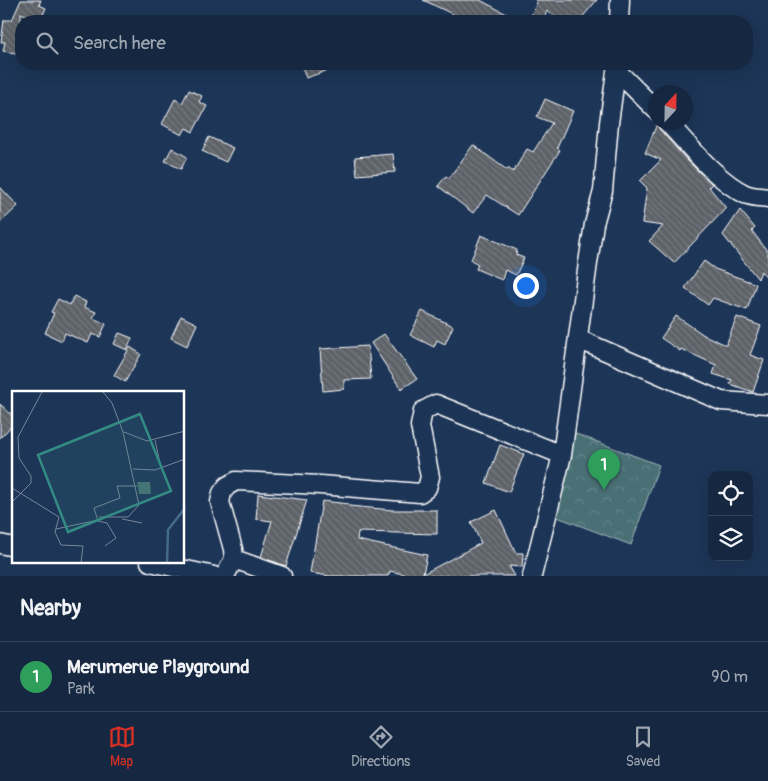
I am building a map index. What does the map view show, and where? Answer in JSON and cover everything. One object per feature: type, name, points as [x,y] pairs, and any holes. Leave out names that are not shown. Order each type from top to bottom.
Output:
[{"type":"street","points":[[619,15],[620,0]]},
{"type":"street","points":[[532,576],[562,455],[593,233],[603,191],[609,122],[617,70]]},
{"type":"street","points":[[620,70],[648,101]]},
{"type":"street","points":[[675,130],[732,187],[747,195],[768,198]]},
{"type":"street","points":[[578,339],[721,401],[767,400]]},
{"type":"street","points":[[225,576],[234,559],[220,502],[222,493],[227,486],[236,481],[270,482],[420,493],[427,488],[430,477],[420,426],[423,411],[436,404],[562,455]]},
{"type":"street","points":[[234,559],[282,576]]},
{"type":"street","points":[[159,564],[214,576]]},
{"type":"green space","points":[[571,432],[659,465],[631,545],[552,515]]},
{"type":"building","points":[[21,0],[41,0],[39,5],[46,8],[43,15],[26,15],[21,13],[21,15],[15,15],[15,53],[3,51],[5,42],[1,42],[4,20],[12,20]]},
{"type":"building","points":[[423,0],[480,0],[509,15],[454,15]]},
{"type":"building","points":[[535,0],[597,0],[584,15],[552,15],[547,11],[545,15],[531,15],[537,2]]},
{"type":"building","points":[[303,70],[329,70],[306,78]]},
{"type":"building","points":[[189,90],[202,96],[199,102],[207,106],[193,132],[186,128],[182,135],[162,124],[175,99],[182,103]]},
{"type":"building","points":[[545,99],[573,111],[557,148],[560,150],[518,215],[487,195],[473,213],[438,186],[446,176],[449,178],[473,145],[507,170],[508,168],[513,172],[527,149],[533,152],[552,123],[537,117]]},
{"type":"building","points":[[655,130],[660,130],[712,184],[709,187],[726,208],[674,263],[649,241],[663,226],[642,223],[647,188],[640,181],[661,160],[645,153]]},
{"type":"building","points":[[209,137],[233,148],[226,162],[202,151]]},
{"type":"building","points":[[172,148],[187,157],[181,169],[165,161]]},
{"type":"building","points":[[393,154],[395,172],[357,175],[355,157]]},
{"type":"building","points":[[0,187],[18,206],[0,223]]},
{"type":"building","points":[[740,210],[755,228],[752,231],[768,252],[768,280],[761,271],[758,279],[723,235]]},
{"type":"building","points":[[481,235],[517,250],[516,255],[524,258],[516,275],[505,270],[502,280],[476,269],[478,264],[471,260]]},
{"type":"building","points":[[704,261],[715,269],[756,284],[747,310],[713,298],[708,305],[685,288]]},
{"type":"building","points":[[74,296],[86,302],[84,307],[96,312],[93,318],[106,324],[100,337],[92,334],[88,343],[65,333],[62,341],[45,333],[54,313],[51,312],[58,299],[70,305]]},
{"type":"building","points":[[422,311],[453,326],[445,344],[437,340],[434,347],[410,335]]},
{"type":"building","points":[[181,316],[197,324],[187,346],[171,338]]},
{"type":"building","points":[[676,316],[704,335],[726,345],[737,317],[761,326],[750,355],[764,360],[753,392],[730,384],[732,380],[713,374],[716,365],[681,349],[680,351],[661,338]]},
{"type":"building","points":[[119,333],[132,338],[127,350],[114,344]]},
{"type":"building","points":[[384,334],[417,379],[401,389],[371,343]]},
{"type":"building","points":[[368,346],[371,379],[344,380],[344,389],[323,391],[320,349]]},
{"type":"building","points":[[130,347],[141,354],[125,382],[114,375]]},
{"type":"building","points":[[0,404],[12,415],[12,425],[0,438]]},
{"type":"building","points":[[500,445],[524,454],[509,492],[486,483]]},
{"type":"building","points":[[258,494],[307,500],[286,566],[261,557],[272,521],[256,519]]},
{"type":"building","points":[[322,501],[349,504],[349,506],[392,510],[437,510],[437,534],[358,532],[357,540],[427,555],[423,574],[481,543],[471,522],[496,510],[516,553],[523,553],[522,567],[509,566],[515,576],[412,576],[390,571],[388,576],[329,576],[310,573]]},
{"type":"place","name":"Merumerue Playground","points":[[604,490]]}]
